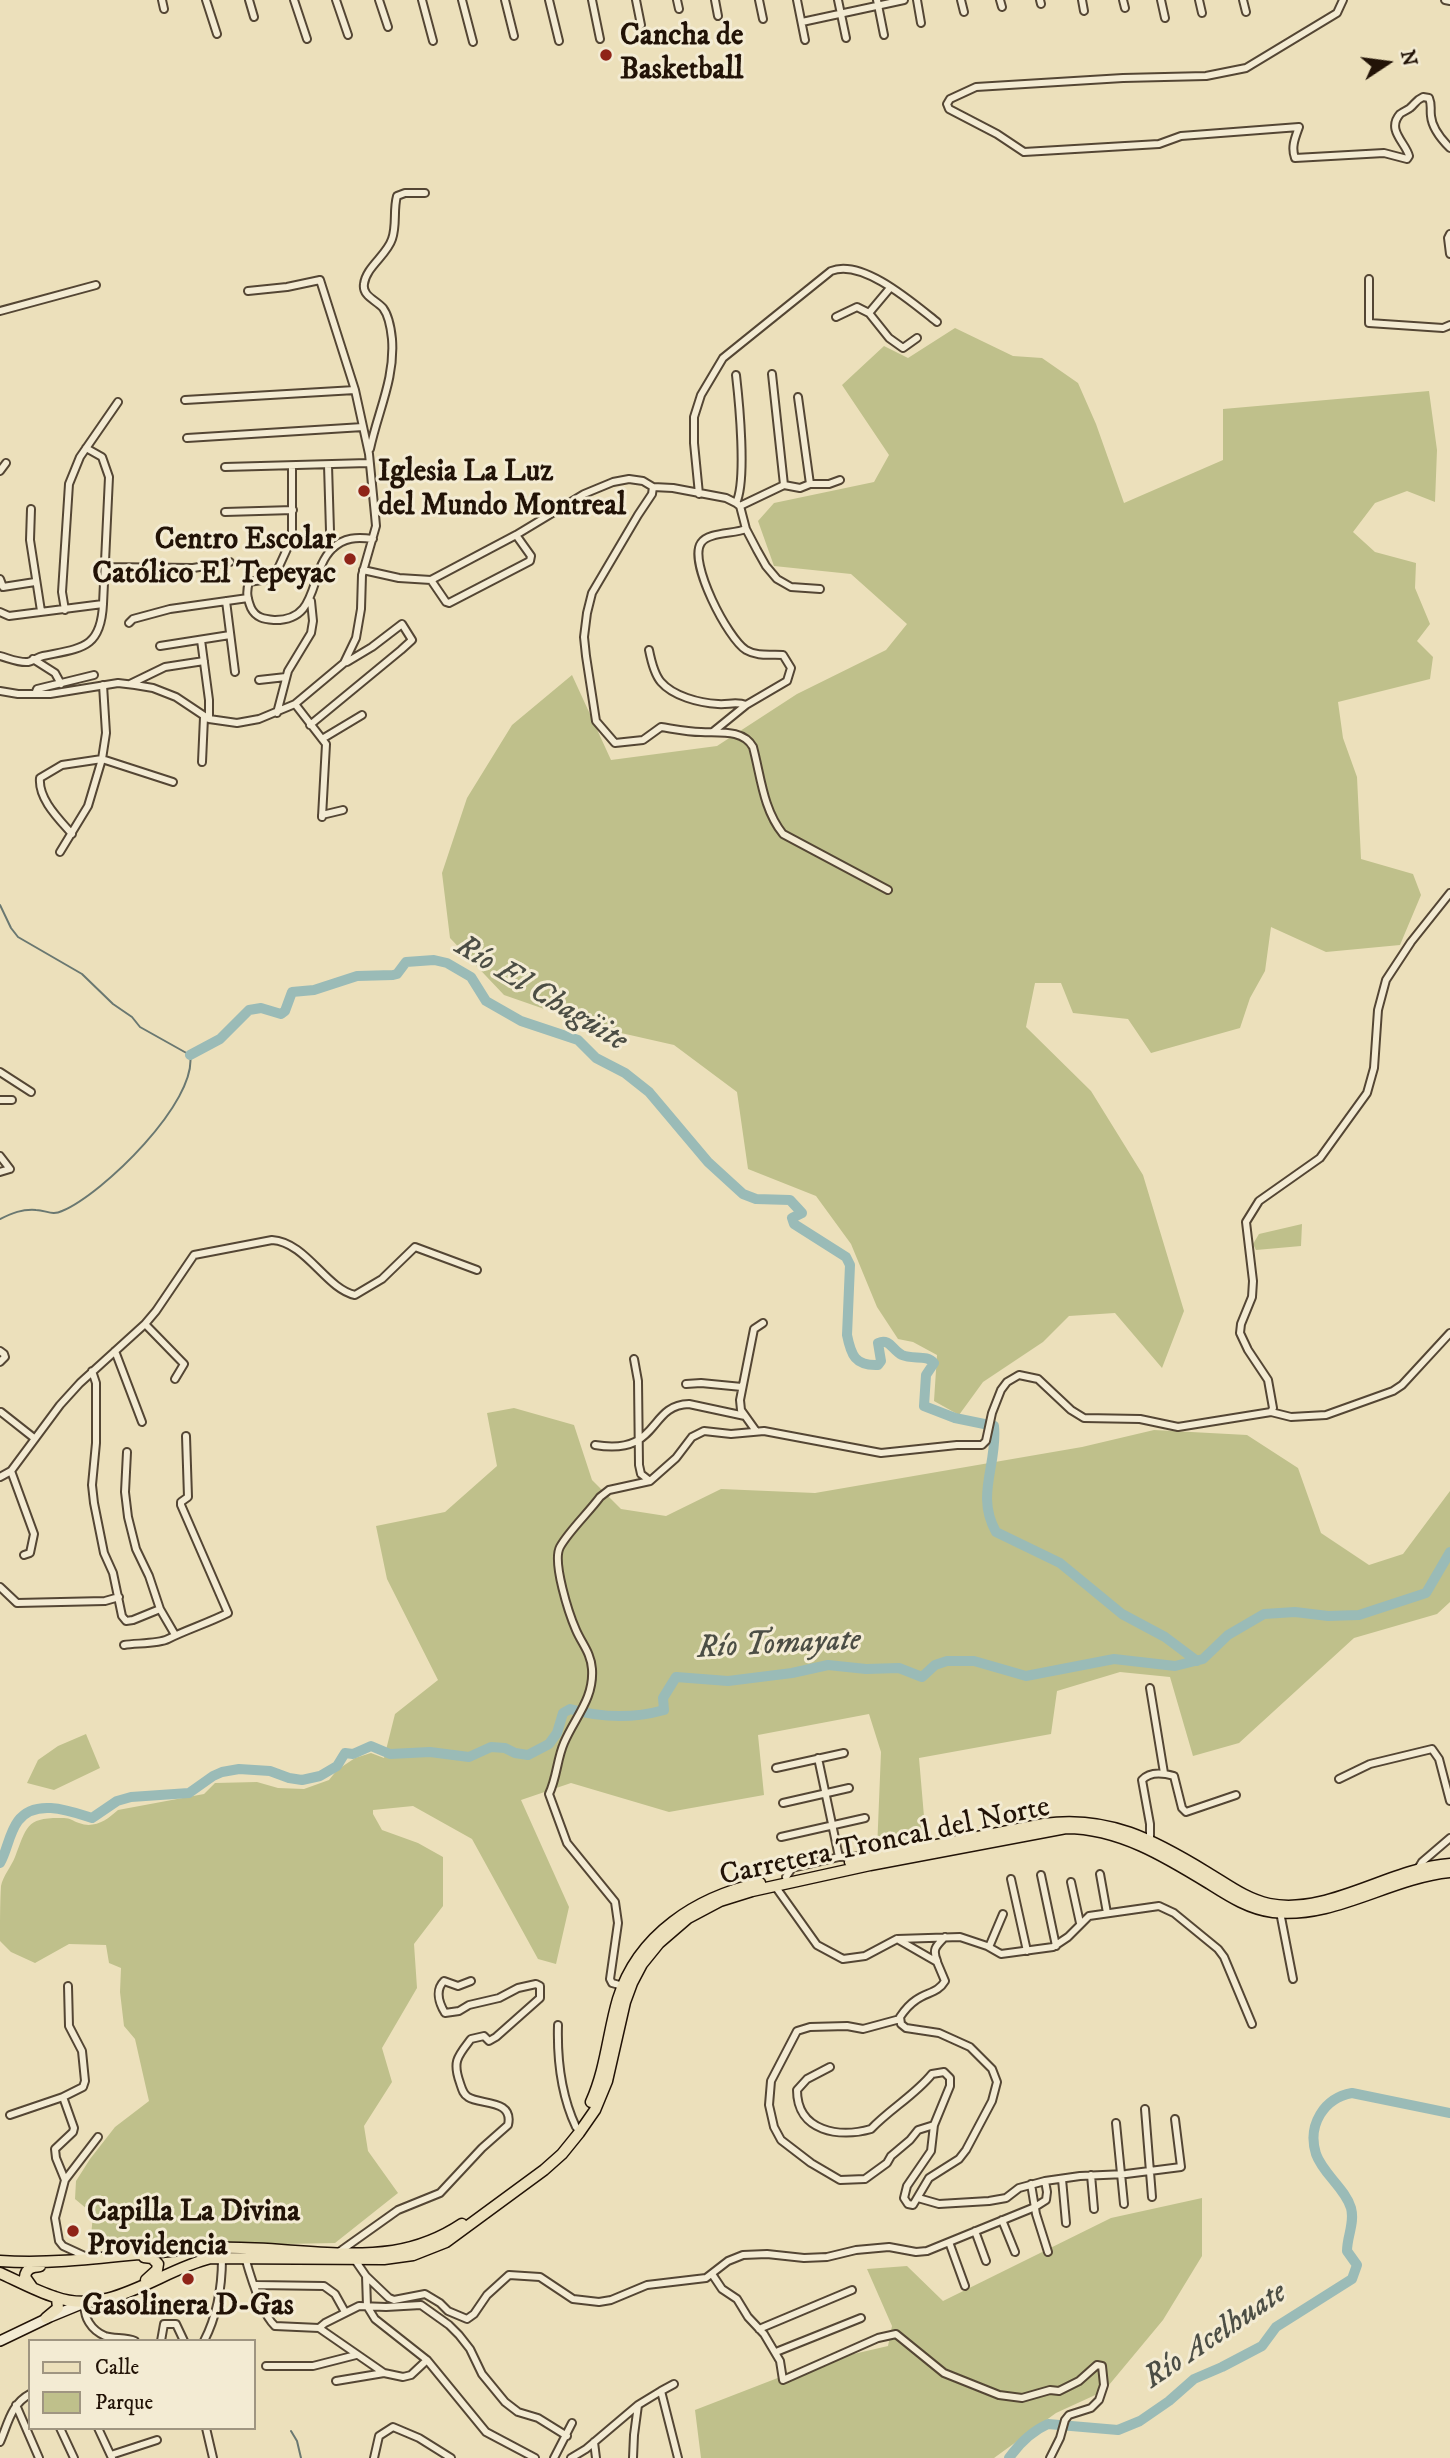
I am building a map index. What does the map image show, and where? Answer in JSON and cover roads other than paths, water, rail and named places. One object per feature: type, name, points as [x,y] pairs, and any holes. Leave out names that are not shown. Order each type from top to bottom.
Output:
[{"type":"main road","name":"Carretera Troncal del Norte","points":[[0,2261],[91,2259],[231,2247],[339,2252],[392,2251],[435,2240],[466,2221],[534,2170],[576,2127],[597,2088],[615,2026],[623,1986],[639,1955],[674,1919],[719,1894],[871,1857],[1056,1822],[1111,1825],[1152,1844],[1243,1895],[1268,1903],[1289,1905],[1325,1900],[1419,1867],[1450,1864]]},
{"type":"main road","name":"Carretera Troncal del Norte","points":[[621,2000],[642,1964],[659,1943],[676,1927],[720,1901],[775,1886],[915,1856],[1066,1828],[1094,1830],[1152,1844]]},
{"type":"main road","name":"Carretera Troncal del Norte","points":[[1209,1878],[1244,1904],[1280,1913],[1332,1907],[1414,1879],[1450,1872]]},
{"type":"main road","name":"Carretera Troncal del Norte","points":[[0,2273],[57,2298],[85,2303],[108,2300],[211,2258],[355,2260],[403,2257],[446,2242],[552,2162],[572,2143],[595,2110],[607,2081],[615,2026]]},
{"type":"main road","points":[[124,2255],[152,2258],[158,2263],[156,2270],[141,2286]]},
{"type":"main road","points":[[32,2287],[25,2277],[32,2267],[110,2257]]},
{"type":"main road","points":[[46,2318],[58,2308],[57,2298]]},
{"type":"main road","points":[[0,2341],[46,2318],[85,2303]]},
{"type":"street","points":[[162,0],[164,9]]},
{"type":"street","points":[[206,0],[217,34]]},
{"type":"street","points":[[249,0],[254,17]]},
{"type":"street","points":[[294,0],[307,39]]},
{"type":"street","points":[[337,0],[348,36]]},
{"type":"street","points":[[379,0],[388,27]]},
{"type":"street","points":[[422,0],[433,41]]},
{"type":"street","points":[[462,0],[473,42]]},
{"type":"street","points":[[505,0],[514,36]]},
{"type":"street","points":[[549,0],[559,41]]},
{"type":"street","points":[[592,0],[600,39]]},
{"type":"street","points":[[636,0],[641,25]]},
{"type":"street","points":[[677,0],[679,9]]},
{"type":"street","points":[[715,0],[718,16]]},
{"type":"street","points":[[759,0],[763,19]]},
{"type":"street","points":[[797,0],[805,40]]},
{"type":"street","points":[[838,0],[846,38]]},
{"type":"street","points":[[802,22],[877,3],[904,0]]},
{"type":"street","points":[[917,0],[921,23]]},
{"type":"street","points":[[961,0],[964,12]]},
{"type":"street","points":[[1082,0],[1084,11]]},
{"type":"street","points":[[1161,0],[1165,18]]},
{"type":"street","points":[[1199,0],[1202,13]]},
{"type":"street","points":[[1243,0],[1246,12]]},
{"type":"street","points":[[1343,0],[1337,13],[1246,68],[1206,76],[976,87],[950,99],[947,104],[949,109],[1024,152],[1159,144],[1181,136],[1299,127],[1294,140],[1295,158],[1384,153],[1407,159],[1408,150],[1395,132],[1397,120],[1400,114],[1423,97],[1429,98],[1432,105],[1431,118],[1442,140],[1450,148]]},
{"type":"street","points":[[877,3],[884,35]]},
{"type":"street","points":[[345,663],[358,631],[363,570],[373,539],[375,514],[369,454],[375,421],[384,402],[393,368],[388,320],[383,309],[365,292],[363,286],[392,240],[397,196],[405,193],[425,193]]},
{"type":"street","points":[[1449,249],[1450,234]]},
{"type":"street","points":[[699,494],[694,417],[701,395],[723,358],[831,271],[839,267],[861,270],[937,322]]},
{"type":"street","points":[[1369,279],[1369,323],[1443,328],[1450,325]]},
{"type":"street","points":[[248,291],[320,280],[355,390],[369,454]]},
{"type":"street","points":[[0,311],[96,285]]},
{"type":"street","points":[[869,313],[890,288]]},
{"type":"street","points":[[836,317],[856,307],[869,313],[889,338],[904,348],[917,338]]},
{"type":"street","points":[[772,374],[784,485]]},
{"type":"street","points":[[736,375],[741,481],[738,504],[746,529],[766,566],[778,579],[791,587],[820,589]]},
{"type":"street","points":[[185,400],[355,390]]},
{"type":"street","points":[[798,397],[810,484]]},
{"type":"street","points":[[65,610],[62,592],[69,484],[86,448],[118,402]]},
{"type":"street","points":[[187,438],[363,427]]},
{"type":"street","points":[[0,656],[28,662],[78,650],[94,639],[102,622],[109,477],[102,457],[86,448]]},
{"type":"street","points":[[0,471],[6,463]]},
{"type":"street","points":[[225,467],[368,463]]},
{"type":"street","points":[[328,465],[330,531]]},
{"type":"street","points":[[292,467],[292,534],[276,573],[268,579],[249,582],[246,592],[255,614],[264,619],[280,620],[299,612],[310,600],[317,572],[331,549],[356,537],[373,539]]},
{"type":"street","points":[[363,570],[399,578],[431,580],[516,535],[559,508],[613,482],[629,478],[643,481],[653,487],[673,488],[738,504],[784,485],[800,488],[840,480]]},
{"type":"street","points":[[653,487],[652,494],[592,593],[587,612],[585,646],[596,721],[615,743],[643,740],[661,727],[701,733],[726,732],[750,741],[771,815],[783,834],[888,890]]},
{"type":"street","points":[[31,509],[30,540],[41,611]]},
{"type":"street","points":[[225,512],[293,510]]},
{"type":"street","points":[[714,731],[746,705],[784,684],[790,675],[791,668],[783,655],[759,655],[737,643],[706,587],[698,548],[702,541],[708,537],[746,529]]},
{"type":"street","points":[[431,580],[449,603],[506,574],[531,559],[516,535]]},
{"type":"street","points":[[105,567],[193,568],[230,562]]},
{"type":"street","points":[[0,579],[3,587],[35,583]]},
{"type":"street","points":[[129,623],[133,619],[170,609],[248,598]]},
{"type":"street","points":[[277,713],[286,677],[298,653],[312,634],[310,600]]},
{"type":"street","points":[[226,601],[235,672]]},
{"type":"street","points":[[0,612],[9,616],[103,604]]},
{"type":"street","points":[[0,691],[35,694],[129,684],[152,688],[176,697],[206,718],[237,723],[277,713],[295,704],[345,663],[402,624],[412,640],[310,725]]},
{"type":"street","points":[[160,646],[230,635]]},
{"type":"street","points":[[201,640],[209,700],[202,762]]},
{"type":"street","points":[[649,650],[660,681],[676,693],[713,704],[746,705]]},
{"type":"street","points":[[33,659],[55,673],[61,684]]},
{"type":"street","points":[[129,684],[165,667],[204,661]]},
{"type":"street","points":[[35,694],[37,689],[94,676]]},
{"type":"street","points":[[259,680],[286,677]]},
{"type":"street","points":[[60,852],[88,806],[102,759],[106,733],[103,685]]},
{"type":"street","points":[[295,704],[322,739],[327,750],[322,816],[343,810]]},
{"type":"street","points":[[322,739],[362,715]]},
{"type":"street","points":[[72,834],[54,814],[41,790],[40,778],[62,765],[102,759],[173,782]]},
{"type":"street","points":[[1272,1412],[1268,1380],[1240,1333],[1252,1297],[1253,1281],[1246,1222],[1259,1201],[1320,1158],[1367,1093],[1374,1068],[1378,1010],[1385,980],[1450,893]]},
{"type":"street","points":[[0,1072],[31,1092]]},
{"type":"street","points":[[0,1100],[12,1100]]},
{"type":"street","points":[[0,1156],[10,1170],[0,1172]]},
{"type":"street","points":[[0,1477],[11,1471],[60,1405],[92,1371],[145,1324],[194,1255],[272,1240],[285,1242],[340,1288],[353,1295],[376,1283],[415,1247],[477,1270]]},
{"type":"street","points":[[756,1431],[741,1410],[740,1400],[754,1329],[763,1323]]},
{"type":"street","points":[[145,1324],[184,1364],[175,1379]]},
{"type":"street","points":[[623,1986],[612,1983],[610,1979],[618,1923],[615,1902],[567,1843],[549,1797],[565,1741],[585,1707],[592,1680],[591,1660],[567,1606],[557,1560],[559,1550],[607,1491],[650,1481],[671,1464],[695,1434],[704,1432],[731,1434],[756,1431],[785,1434],[881,1453],[982,1445],[986,1441],[1001,1390],[1011,1380],[1023,1375],[1038,1378],[1071,1410],[1084,1418],[1140,1419],[1178,1427],[1272,1412],[1291,1417],[1326,1415],[1393,1391],[1450,1333]]},
{"type":"street","points":[[0,1351],[5,1357],[0,1362]]},
{"type":"street","points":[[115,1351],[142,1422]]},
{"type":"street","points":[[634,1359],[638,1381],[641,1474],[650,1481]]},
{"type":"street","points":[[92,1371],[96,1383],[96,1443],[92,1485],[104,1553],[119,1597],[122,1616],[126,1621],[160,1609]]},
{"type":"street","points":[[686,1384],[742,1387]]},
{"type":"street","points":[[595,1444],[623,1446],[638,1442],[648,1435],[666,1412],[681,1404],[745,1416]]},
{"type":"street","points":[[0,1412],[34,1438]]},
{"type":"street","points":[[124,1645],[167,1640],[174,1633],[183,1633],[228,1613],[181,1505],[188,1497],[186,1436]]},
{"type":"street","points":[[127,1452],[125,1492],[136,1549],[160,1609],[174,1633]]},
{"type":"street","points":[[11,1471],[34,1534],[30,1553],[24,1555]]},
{"type":"street","points":[[0,1587],[17,1603],[105,1601],[119,1597]]},
{"type":"street","points":[[1150,1688],[1164,1773]]},
{"type":"street","points":[[1339,1779],[1370,1764],[1432,1749],[1439,1759],[1450,1801]]},
{"type":"street","points":[[776,1768],[844,1753]]},
{"type":"street","points":[[818,1758],[839,1857]]},
{"type":"street","points":[[1152,1844],[1142,1780],[1146,1775],[1164,1773],[1174,1776],[1185,1812],[1236,1795]]},
{"type":"street","points":[[783,1803],[849,1788]]},
{"type":"street","points":[[781,1837],[865,1818]]},
{"type":"street","points":[[1419,1867],[1450,1838]]},
{"type":"street","points":[[786,1877],[792,1868],[839,1857],[871,1857]]},
{"type":"street","points":[[1100,1874],[1107,1913]]},
{"type":"street","points":[[1041,1875],[1056,1946]]},
{"type":"street","points":[[1011,1879],[1027,1951]]},
{"type":"street","points":[[1071,1882],[1080,1923]]},
{"type":"street","points":[[775,1886],[817,1945],[843,1959],[865,1956],[897,1938],[960,1937],[1001,1954],[1027,1951],[1056,1946],[1089,1916],[1159,1906],[1174,1913],[1218,1949],[1224,1957],[1252,2024]]},
{"type":"street","points":[[1280,1913],[1293,1979]]},
{"type":"street","points":[[989,1947],[1003,1914]]},
{"type":"street","points":[[934,2125],[918,2130],[887,2163],[865,2179],[840,2180],[811,2163],[781,2140],[774,2127],[769,2105],[771,2081],[797,2031],[810,2027],[847,2026],[863,2029],[900,2019],[918,1998],[940,1988],[945,1981],[933,1952],[945,1937]]},
{"type":"street","points":[[897,1938],[937,1962]]},
{"type":"street","points":[[339,2252],[398,2210],[440,2193],[482,2148],[508,2125],[507,2112],[495,2104],[475,2100],[463,2091],[455,2065],[471,2039],[484,2036],[489,2041],[496,2037],[540,1998],[540,1986],[536,1984],[518,1988],[450,2014],[445,2013],[439,1996],[440,1985],[444,1981],[458,1986],[471,1981]]},
{"type":"street","points":[[10,2115],[63,2097],[83,2087],[85,2081],[82,2052],[69,2026],[68,1986]]},
{"type":"street","points":[[830,2067],[807,2079],[797,2090],[800,2108],[813,2124],[824,2131],[872,2129],[879,2119],[923,2085],[932,2074],[944,2073],[950,2078],[950,2086],[934,2125],[931,2151],[907,2186],[904,2197],[908,2204],[913,2204],[929,2178],[959,2160],[966,2150],[992,2101],[997,2082],[992,2069],[970,2047],[939,2033],[906,2028],[900,2019]]},
{"type":"street","points":[[558,2025],[557,2056],[569,2110],[576,2127]]},
{"type":"street","points":[[63,2097],[74,2128],[55,2149],[65,2180]]},
{"type":"street","points":[[1145,2109],[1152,2197]]},
{"type":"street","points":[[918,2198],[939,2204],[989,2201],[1006,2198],[1019,2188],[1045,2181],[1181,2167],[1175,2119]]},
{"type":"street","points":[[1116,2123],[1124,2204]]},
{"type":"street","points":[[91,2259],[63,2246],[59,2241],[55,2218],[65,2180],[98,2137]]},
{"type":"street","points":[[1091,2175],[1094,2209]]},
{"type":"street","points":[[1062,2179],[1066,2223]]},
{"type":"street","points":[[355,2260],[366,2276],[389,2298],[394,2300],[425,2294],[448,2311],[467,2319],[474,2314],[486,2295],[509,2275],[540,2277],[573,2299],[599,2302],[611,2300],[647,2285],[706,2278],[728,2261],[743,2255],[827,2257],[856,2250],[889,2247],[916,2252],[949,2242],[1035,2207],[1046,2200],[1045,2181]]},
{"type":"street","points":[[1031,2185],[1048,2252]]},
{"type":"street","points":[[1002,2220],[1015,2252]]},
{"type":"street","points":[[975,2231],[986,2261]]},
{"type":"street","points":[[949,2242],[965,2286]]},
{"type":"street","points":[[245,2257],[270,2320],[275,2326],[319,2328],[384,2373],[403,2377],[411,2375],[427,2360]]},
{"type":"street","points":[[205,2339],[219,2297],[222,2258]]},
{"type":"street","points":[[712,2274],[722,2289],[737,2299],[776,2352],[783,2380],[878,2339],[896,2334],[944,2373],[999,2395],[1022,2398],[1070,2387],[1097,2365],[1101,2366],[1104,2385],[1100,2400],[1091,2408],[1065,2420],[1050,2458]]},
{"type":"street","points":[[366,2276],[367,2306],[375,2319],[427,2360],[486,2432],[535,2458]]},
{"type":"street","points":[[256,2286],[324,2286],[335,2294],[345,2312]]},
{"type":"street","points":[[759,2329],[852,2290]]},
{"type":"street","points":[[85,2303],[86,2320],[105,2336],[123,2339]]},
{"type":"street","points":[[319,2328],[359,2306],[421,2305],[459,2335],[470,2349],[482,2375],[505,2402],[518,2412],[538,2418],[567,2436]]},
{"type":"street","points":[[776,2352],[860,2318]]},
{"type":"street","points":[[161,2339],[162,2327],[172,2322],[176,2324],[183,2339]]},
{"type":"street","points":[[266,2366],[313,2366],[356,2355]]},
{"type":"street","points":[[337,2381],[384,2373]]},
{"type":"street","points":[[571,2458],[638,2405],[674,2384]]},
{"type":"street","points":[[661,2391],[678,2458]]},
{"type":"street","points":[[0,2442],[8,2417],[16,2405],[28,2396]]},
{"type":"street","points":[[16,2405],[38,2458]]},
{"type":"street","points":[[634,2458],[638,2405]]},
{"type":"street","points":[[554,2458],[572,2423]]},
{"type":"street","points":[[374,2458],[379,2436],[393,2427],[419,2438],[451,2458]]},
{"type":"street","points":[[61,2430],[74,2458]]},
{"type":"street","points":[[99,2430],[111,2457],[157,2440]]},
{"type":"street","points":[[206,2430],[213,2458]]},
{"type":"street","points":[[594,2442],[596,2458]]},
{"type":"waterway","points":[[0,905],[18,937],[82,974],[140,1027],[190,1055],[188,1074],[179,1096],[164,1120],[123,1166],[100,1186],[80,1201],[58,1212],[26,1210],[0,1219]]},
{"type":"waterway","name":"Río El Chagüite","points":[[190,1055],[220,1039],[249,1010],[261,1008],[281,1014],[285,1011],[292,992],[314,990],[357,976],[393,975],[397,974],[406,962],[434,960],[447,963],[471,977],[486,1001],[521,1021],[578,1040],[596,1058],[625,1073],[649,1092],[708,1162],[743,1194],[756,1199],[790,1200],[802,1213],[792,1218],[794,1224],[846,1257],[850,1265],[847,1335],[855,1358],[864,1364],[878,1365],[881,1361],[878,1343],[885,1342],[902,1355],[931,1360],[934,1363],[926,1375],[924,1406],[955,1418],[994,1426],[987,1505],[996,1532],[1060,1563],[1122,1614],[1165,1637],[1197,1661]]},
{"type":"waterway","name":"Río Tomayate","points":[[0,1863],[18,1821],[34,1810],[53,1808],[92,1818],[117,1801],[131,1797],[189,1793],[213,1776],[239,1769],[270,1771],[302,1780],[320,1776],[337,1766],[345,1753],[353,1754],[371,1746],[390,1754],[430,1752],[469,1757],[491,1747],[528,1755],[549,1744],[557,1733],[563,1713],[570,1709],[617,1716],[664,1710],[663,1698],[676,1677],[728,1681],[792,1673],[828,1665],[866,1669],[899,1668],[922,1677],[935,1665],[947,1661],[974,1661],[1026,1676],[1114,1659],[1175,1666],[1203,1659],[1228,1635],[1264,1614],[1295,1612],[1328,1616],[1359,1615],[1426,1593],[1450,1552]]},
{"type":"waterway","name":"Río Acelhuate","points":[[1009,2458],[1026,2438],[1048,2424],[1118,2430],[1140,2421],[1194,2379],[1262,2346],[1276,2327],[1352,2279],[1357,2265],[1347,2251],[1351,2208],[1319,2161],[1314,2143],[1320,2114],[1333,2101],[1352,2093],[1450,2113]]},
{"type":"waterway","points":[[291,2431],[297,2441],[301,2458]]},
{"type":"place","name":"Cancha de Basketball","points":[[606,55]]},
{"type":"place","name":"Iglesia La Luz del Mundo Montreal","points":[[364,491]]},
{"type":"place","name":"Centro Escolar Católico El Tepeyac","points":[[350,559]]},
{"type":"place","name":"Capilla La Divina Providencia","points":[[73,2231]]},
{"type":"place","name":"Gasolinera D-Gas","points":[[188,2279]]}]
